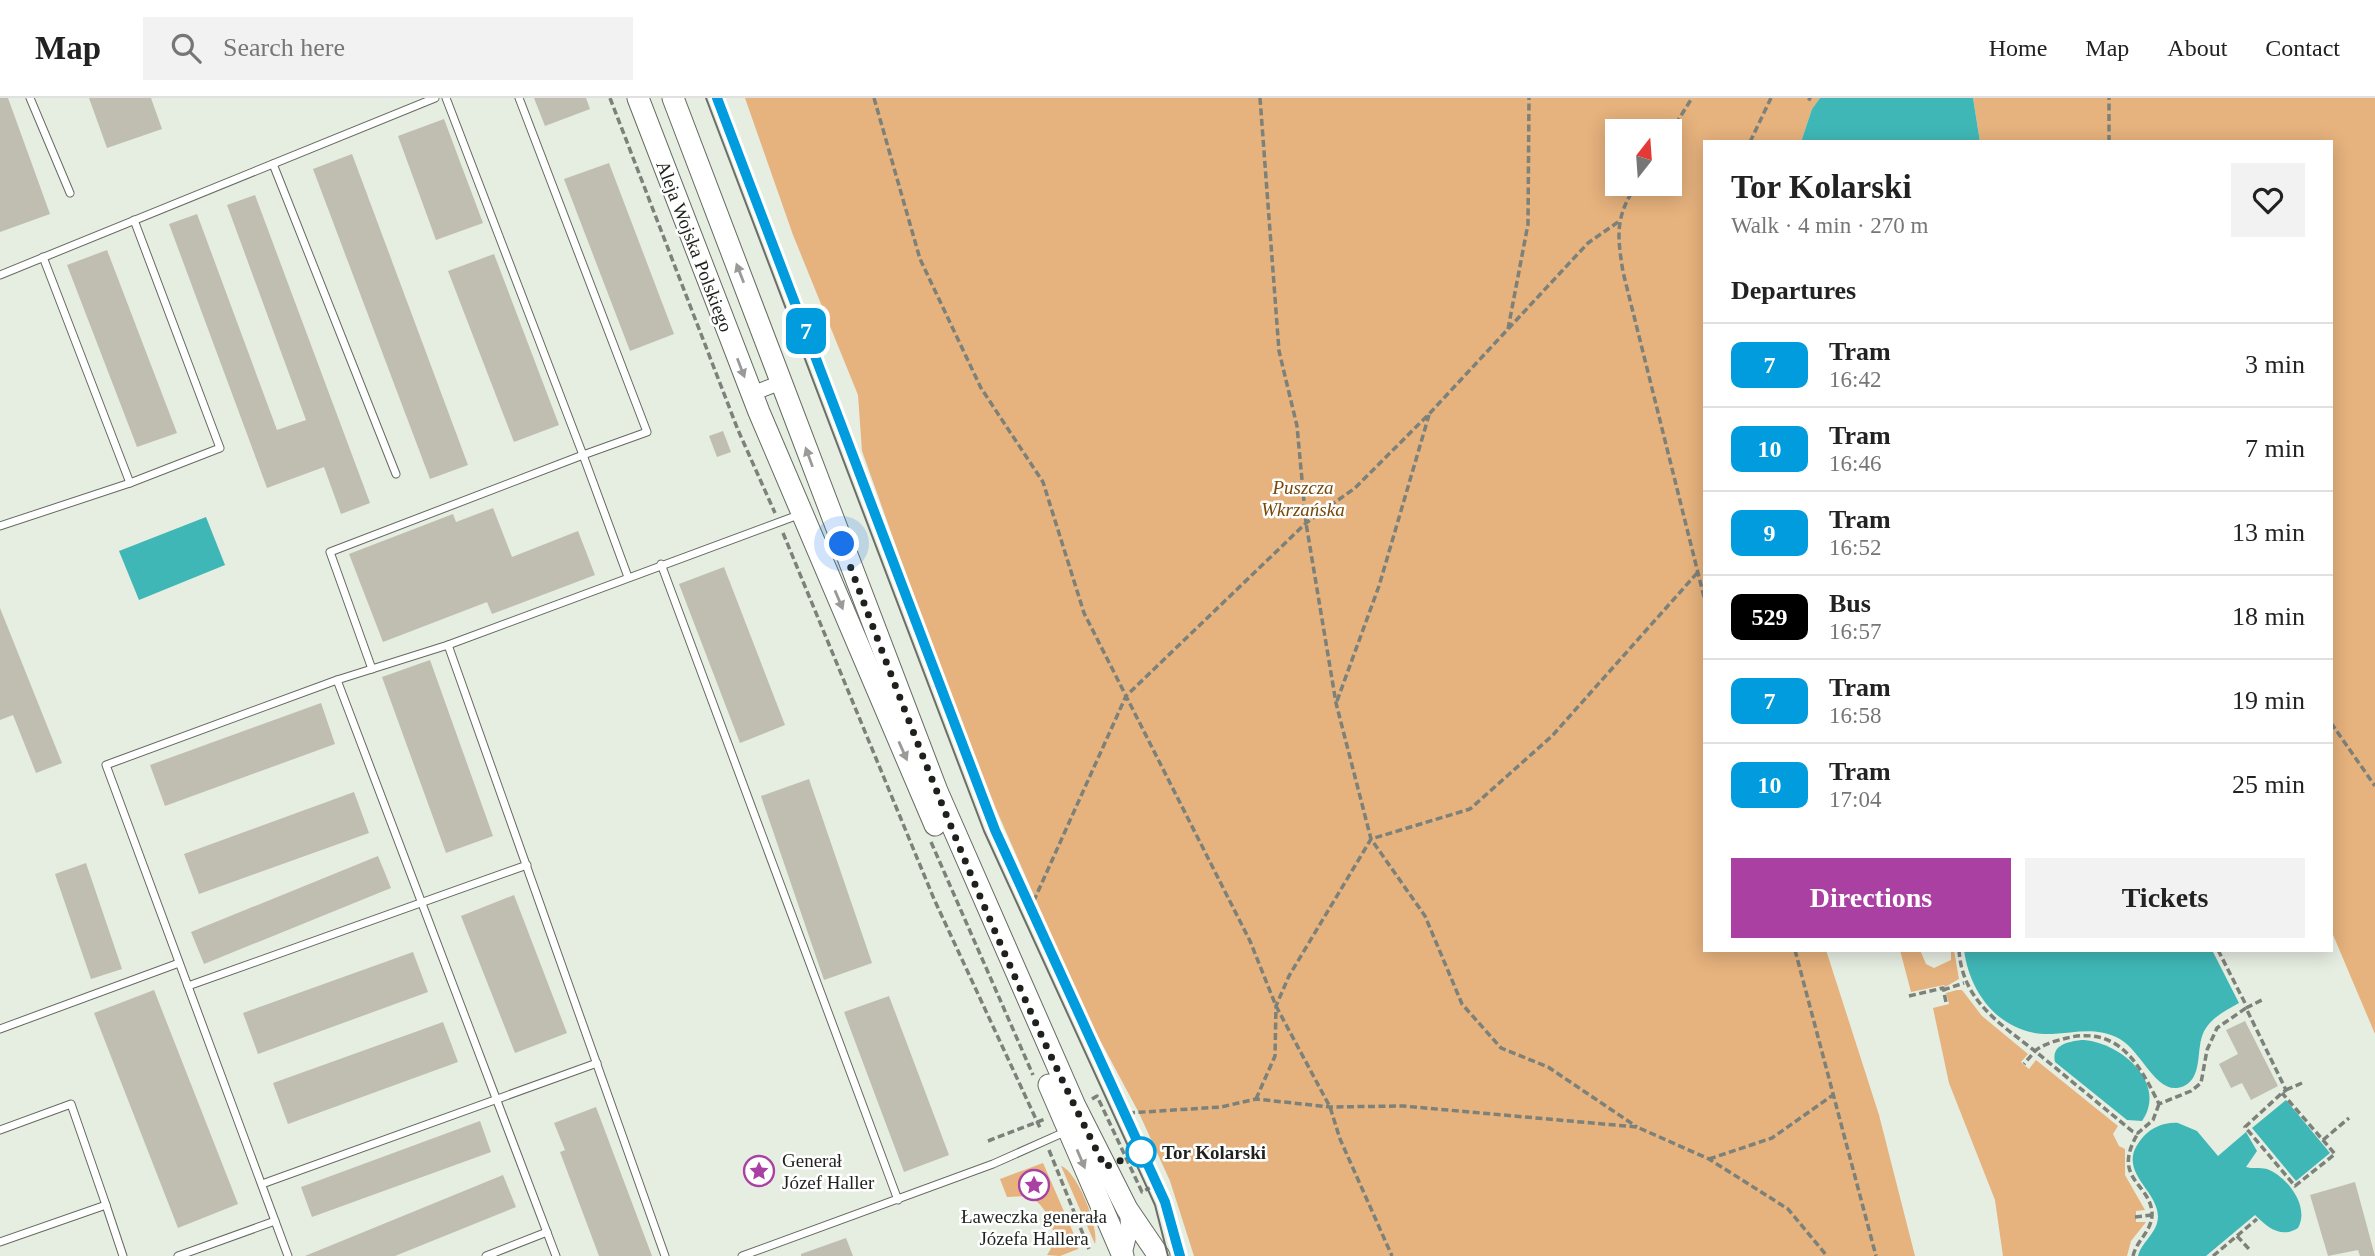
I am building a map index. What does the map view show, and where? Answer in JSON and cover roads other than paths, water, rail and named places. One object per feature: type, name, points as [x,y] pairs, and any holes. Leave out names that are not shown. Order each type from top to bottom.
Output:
[{"type":"main road","name":"Aleja Wojska Polskiego","points":[[638,98],[751,394],[802,514],[1076,1127],[1159,1256]]},
{"type":"main road","name":"Aleja Wojska Polskiego","points":[[673,98],[937,791],[1076,1127],[1123,1256]]},
{"type":"street","points":[[751,394],[782,382]]},
{"type":"street","points":[[802,514],[828,505]]},
{"type":"street","name":"Aleja Wojska Polskiego","points":[[1123,1256],[1129,1236],[1127,1209]]},
{"type":"lane","points":[[30,98],[69,193]]},
{"type":"lane","points":[[0,275],[435,98]]},
{"type":"lane","points":[[446,98],[628,577]]},
{"type":"lane","points":[[372,669],[330,552],[647,432],[519,98]]},
{"type":"lane","points":[[274,164],[396,474]]},
{"type":"lane","points":[[0,526],[130,483],[220,447],[134,220]]},
{"type":"lane","points":[[43,257],[130,483]]},
{"type":"lane","points":[[288,1256],[106,765],[337,680],[448,645],[802,514]]},
{"type":"lane","points":[[662,564],[898,1200]]},
{"type":"lane","points":[[448,645],[665,1256]]},
{"type":"lane","points":[[337,680],[556,1256]]},
{"type":"lane","points":[[188,986],[527,866]]},
{"type":"lane","points":[[0,1029],[179,963]]},
{"type":"lane","points":[[262,1184],[597,1063]]},
{"type":"lane","points":[[0,1130],[71,1104],[123,1256]]},
{"type":"lane","points":[[741,1256],[993,1164],[1045,1138],[1076,1127]]},
{"type":"lane","points":[[0,1242],[106,1205]]},
{"type":"lane","points":[[178,1256],[275,1221]]},
{"type":"lane","points":[[486,1256],[547,1232]]},
{"type":"water","points":[[1820,98],[1973,98],[1980,140],[1802,140],[1812,109]]},
{"type":"water","points":[[206,517],[225,565],[139,600],[119,551]]},
{"type":"water","points":[[1964,952],[2213,952],[2239,1003],[2209,1024],[2202,1035],[2195,1075],[2184,1086],[2174,1088],[2157,1079],[2134,1051],[2116,1037],[2092,1031],[2034,1033],[2004,1020],[1982,997],[1967,967]]},
{"type":"water","points":[[2081,1040],[2110,1047],[2135,1066],[2144,1078],[2149,1092],[2149,1106],[2142,1121],[2127,1120],[2055,1062],[2054,1056],[2058,1048]]},
{"type":"water","points":[[2286,1100],[2330,1153],[2296,1181],[2252,1128]]},
{"type":"water","points":[[2168,1123],[2178,1123],[2197,1131],[2218,1156],[2246,1132],[2257,1151],[2246,1167],[2267,1169],[2289,1186],[2301,1211],[2298,1228],[2280,1232],[2255,1215],[2206,1256],[2138,1256],[2155,1228],[2158,1217],[2156,1207],[2135,1170],[2135,1149],[2143,1137],[2155,1128]]},
{"type":"tram line","points":[[706,98],[984,831],[1155,1205],[1168,1256]]},
{"type":"tram line","points":[[717,98],[972,771]]},
{"type":"tram line","name":"7","points":[[717,98],[995,830],[1165,1202],[1180,1256]]},
{"type":"tram line","points":[[982,797],[1137,1142]]},
{"type":"tram line","points":[[1162,1196],[1180,1256]]},
{"type":"place","name":"Tor Kolarski","points":[[1141,1152]]},
{"type":"place","name":"Generał Józef Haller","points":[[759,1171]]},
{"type":"place","name":"Ławeczka generała Józefa Hallera","points":[[1034,1185]]},
{"type":"park label","name":"Puszcza Wkrzańska","points":[[1303,498]]}]
